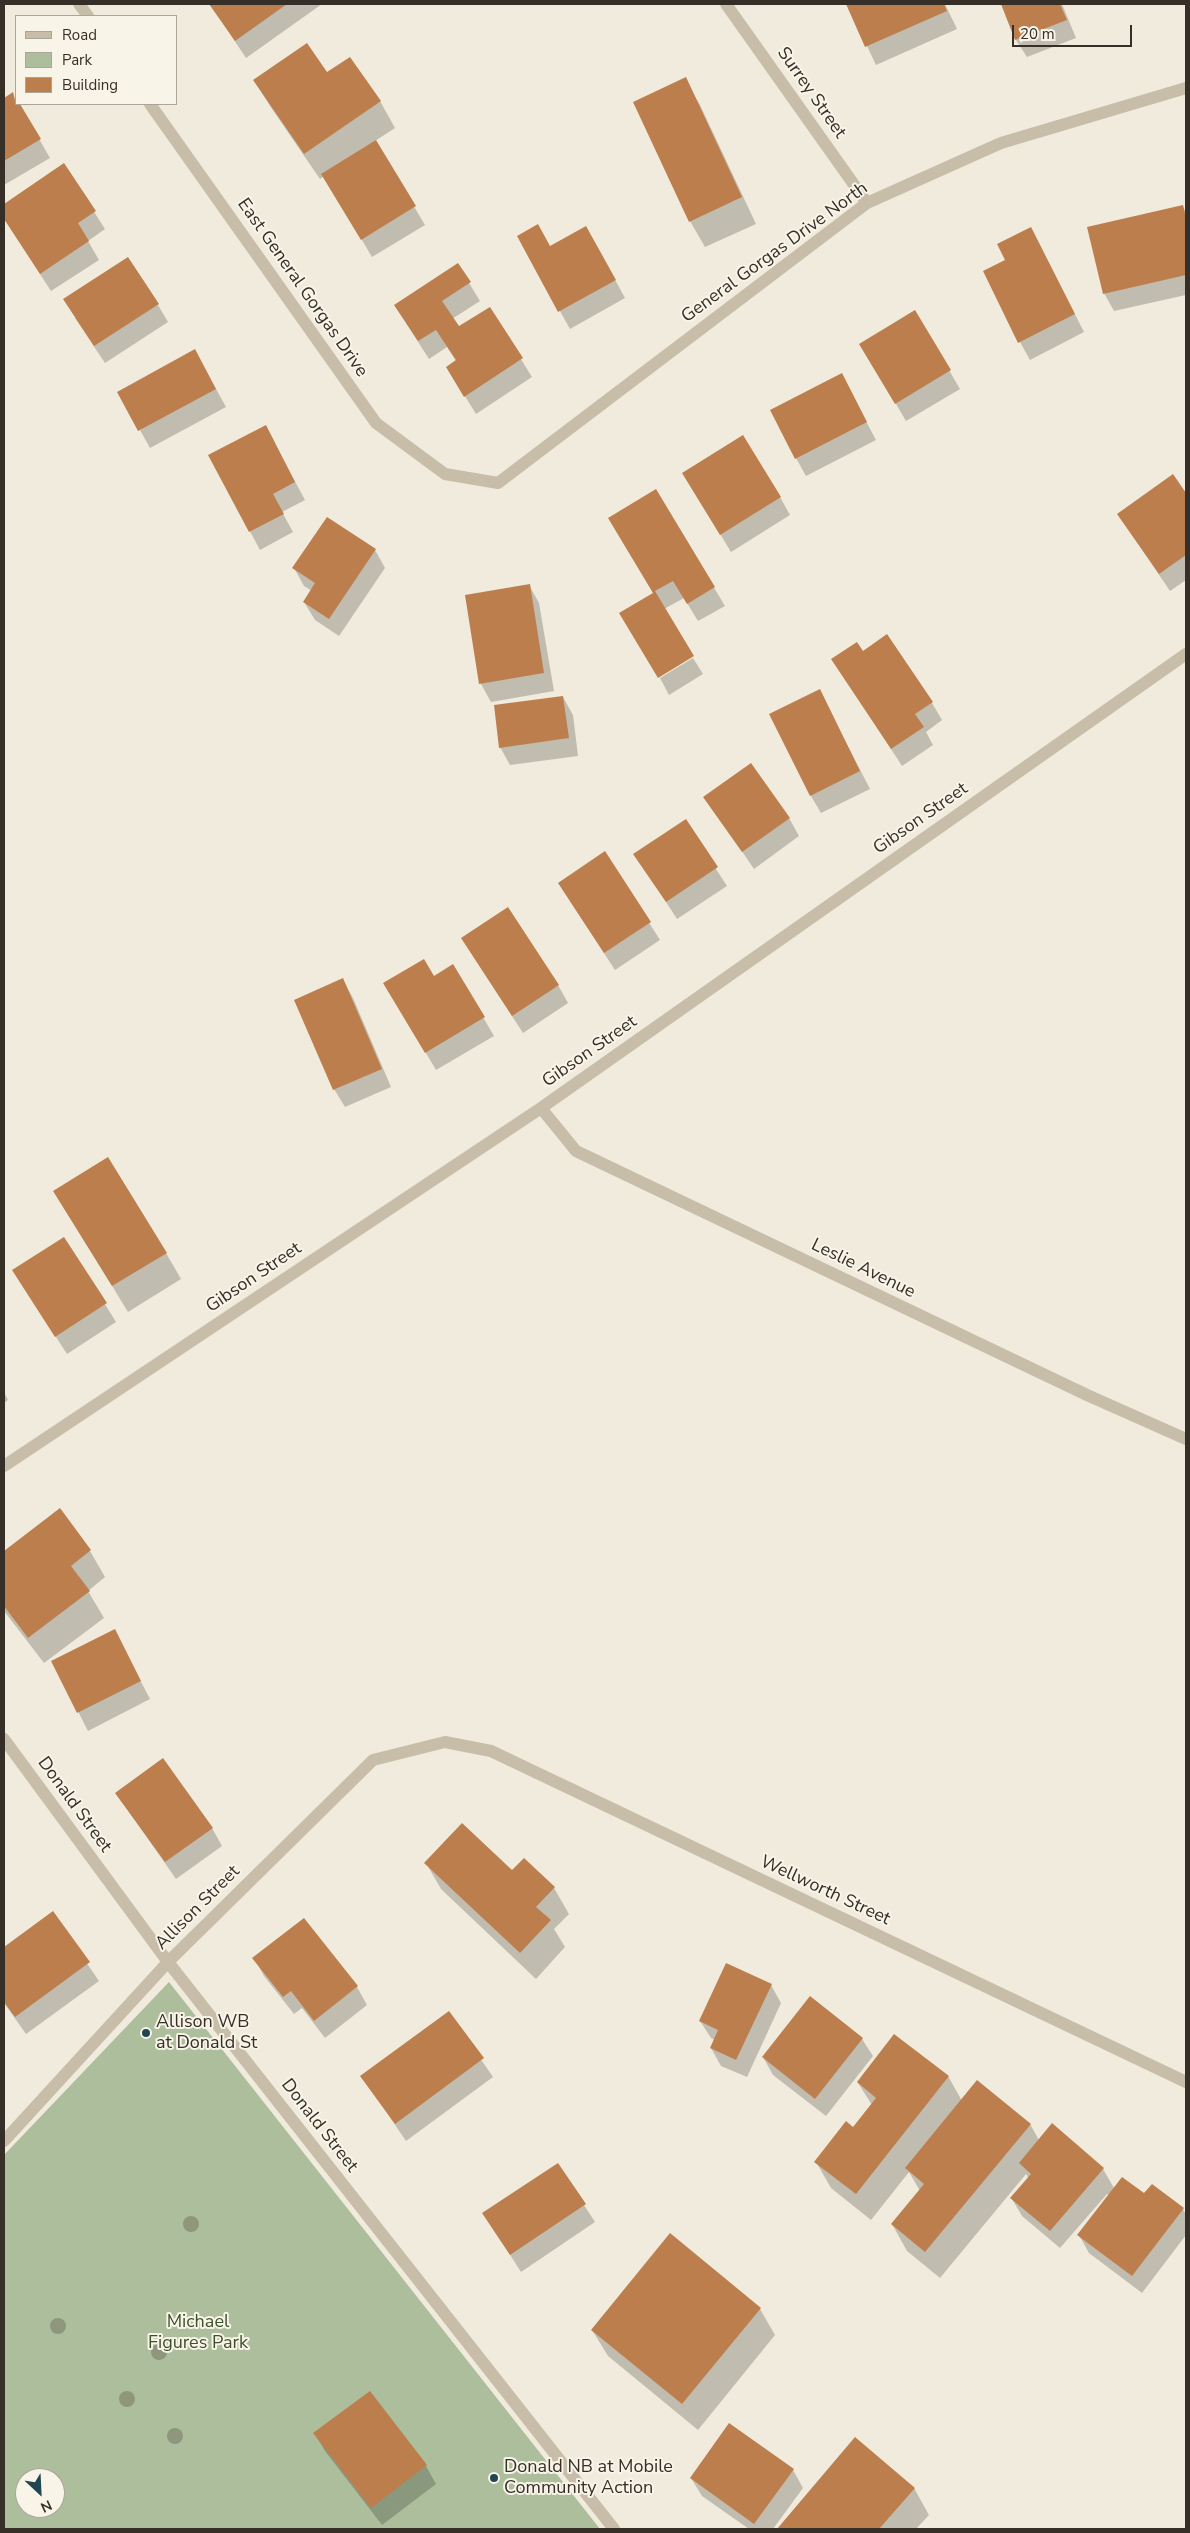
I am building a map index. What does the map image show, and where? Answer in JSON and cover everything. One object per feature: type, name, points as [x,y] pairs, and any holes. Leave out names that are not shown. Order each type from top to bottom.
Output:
[{"type":"street","points":[[79,4],[87,15]]},
{"type":"street","name":"Surrey Street","points":[[726,4],[867,203]]},
{"type":"street","name":"General Gorgas Drive North","points":[[445,474],[498,483],[867,203],[1001,143],[1186,88]]},
{"type":"street","name":"East General Gorgas Drive","points":[[151,105],[376,423],[445,474]]},
{"type":"street","name":"Gibson Street","points":[[4,1466],[541,1108],[1186,654]]},
{"type":"street","name":"Leslie Avenue","points":[[541,1108],[576,1151],[1087,1395],[1186,1439]]},
{"type":"street","name":"Donald Street","points":[[4,1739],[168,1962],[614,2529]]},
{"type":"street","name":"Allison Street","points":[[4,2141],[168,1962],[374,1760],[445,1742]]},
{"type":"street","name":"Wellworth Street","points":[[445,1742],[491,1751],[1186,2082]]},
{"type":"green space","name":"Michael Figures Park","points":[[169,1982],[600,2529],[4,2529],[4,2155]]},
{"type":"building","points":[[209,4],[287,4],[235,41]]},
{"type":"building","points":[[846,4],[944,4],[947,11],[865,47]]},
{"type":"building","points":[[1001,4],[1060,4],[1067,20],[1015,40]]},
{"type":"building","points":[[307,43],[327,72],[350,57],[381,101],[304,154],[253,80]]},
{"type":"building","points":[[686,77],[742,197],[689,222],[633,102]]},
{"type":"building","points":[[13,92],[15,105],[21,105],[41,139],[4,161],[4,98]]},
{"type":"building","points":[[376,140],[416,206],[361,240],[321,174]]},
{"type":"building","points":[[64,163],[96,211],[78,223],[89,241],[40,274],[4,219],[4,204]]},
{"type":"building","points":[[1183,205],[1186,218],[1186,275],[1103,294],[1087,227]]},
{"type":"building","points":[[538,224],[550,246],[586,226],[616,280],[558,312],[517,236]]},
{"type":"building","points":[[1031,227],[1075,314],[1018,343],[983,271],[1005,260],[997,244]]},
{"type":"building","points":[[128,257],[159,304],[94,346],[63,299]]},
{"type":"building","points":[[458,263],[471,282],[442,301],[459,326],[490,307],[523,358],[464,397],[446,367],[456,360],[436,330],[418,341],[394,305]]},
{"type":"building","points":[[915,310],[951,370],[895,404],[859,344]]},
{"type":"building","points":[[195,349],[216,389],[138,431],[117,392]]},
{"type":"building","points":[[842,373],[867,422],[795,459],[770,410]]},
{"type":"building","points":[[266,425],[295,482],[273,494],[284,514],[249,532],[208,455]]},
{"type":"building","points":[[743,435],[781,497],[720,535],[682,473]]},
{"type":"building","points":[[1173,474],[1186,493],[1186,555],[1159,574],[1117,514]]},
{"type":"building","points":[[656,489],[715,587],[687,604],[673,581],[655,591],[694,656],[658,678],[619,613],[653,593],[608,518]]},
{"type":"building","points":[[327,517],[376,549],[329,619],[303,602],[315,583],[292,568]]},
{"type":"building","points":[[530,584],[544,673],[479,684],[465,595]]},
{"type":"building","points":[[887,634],[933,702],[915,714],[924,727],[891,749],[831,659],[857,642],[863,651]]},
{"type":"building","points":[[820,689],[860,771],[810,796],[769,714]]},
{"type":"building","points":[[563,696],[569,738],[499,748],[494,705]]},
{"type":"building","points":[[751,763],[790,818],[742,852],[703,797]]},
{"type":"building","points":[[686,819],[718,867],[666,902],[633,854]]},
{"type":"building","points":[[605,851],[651,922],[604,953],[558,883]]},
{"type":"building","points":[[508,907],[559,985],[512,1016],[461,938]]},
{"type":"building","points":[[424,959],[434,976],[453,964],[485,1017],[425,1053],[383,983]]},
{"type":"building","points":[[343,978],[382,1069],[333,1090],[294,1000]]},
{"type":"building","points":[[108,1157],[167,1253],[112,1286],[53,1191]]},
{"type":"building","points":[[64,1237],[107,1303],[55,1337],[12,1270]]},
{"type":"building","points":[[60,1508],[91,1550],[71,1566],[90,1591],[28,1638],[4,1606],[4,1551]]},
{"type":"building","points":[[115,1629],[141,1681],[77,1713],[51,1661]]},
{"type":"building","points":[[163,1758],[213,1828],[165,1862],[115,1793]]},
{"type":"building","points":[[462,1823],[512,1870],[524,1858],[555,1887],[536,1907],[551,1920],[520,1953],[424,1863]]},
{"type":"building","points":[[53,1911],[90,1962],[15,2017],[4,2002],[4,1947]]},
{"type":"building","points":[[304,1918],[358,1986],[314,2021],[291,1991],[283,1997],[252,1958]]},
{"type":"building","points":[[726,1963],[772,1984],[736,2060],[710,2048],[718,2030],[699,2021]]},
{"type":"building","points":[[810,1996],[863,2038],[815,2099],[762,2057]]},
{"type":"building","points":[[449,2011],[484,2058],[395,2124],[360,2076]]},
{"type":"building","points":[[894,2034],[949,2076],[856,2194],[814,2162],[846,2121],[853,2127],[876,2098],[857,2082]]},
{"type":"building","points":[[977,2080],[1031,2124],[925,2252],[891,2224],[924,2184],[905,2168]]},
{"type":"building","points":[[1052,2123],[1104,2168],[1050,2231],[1010,2198],[1031,2174],[1019,2163]]},
{"type":"building","points":[[558,2163],[586,2204],[510,2255],[482,2213]]},
{"type":"building","points":[[1122,2177],[1144,2193],[1152,2184],[1184,2208],[1132,2276],[1077,2235]]},
{"type":"building","points":[[670,2233],[761,2308],[682,2404],[591,2330]]},
{"type":"building","points":[[370,2391],[427,2465],[371,2508],[313,2433]]},
{"type":"building","points":[[729,2423],[794,2469],[754,2524],[690,2478]]},
{"type":"building","points":[[855,2437],[915,2488],[879,2529],[777,2529]]},
{"type":"place","name":"Allison WB at Donald St","points":[[146,2033]]},
{"type":"place","name":"Donald NB at Mobile Community Action","points":[[494,2478]]}]
